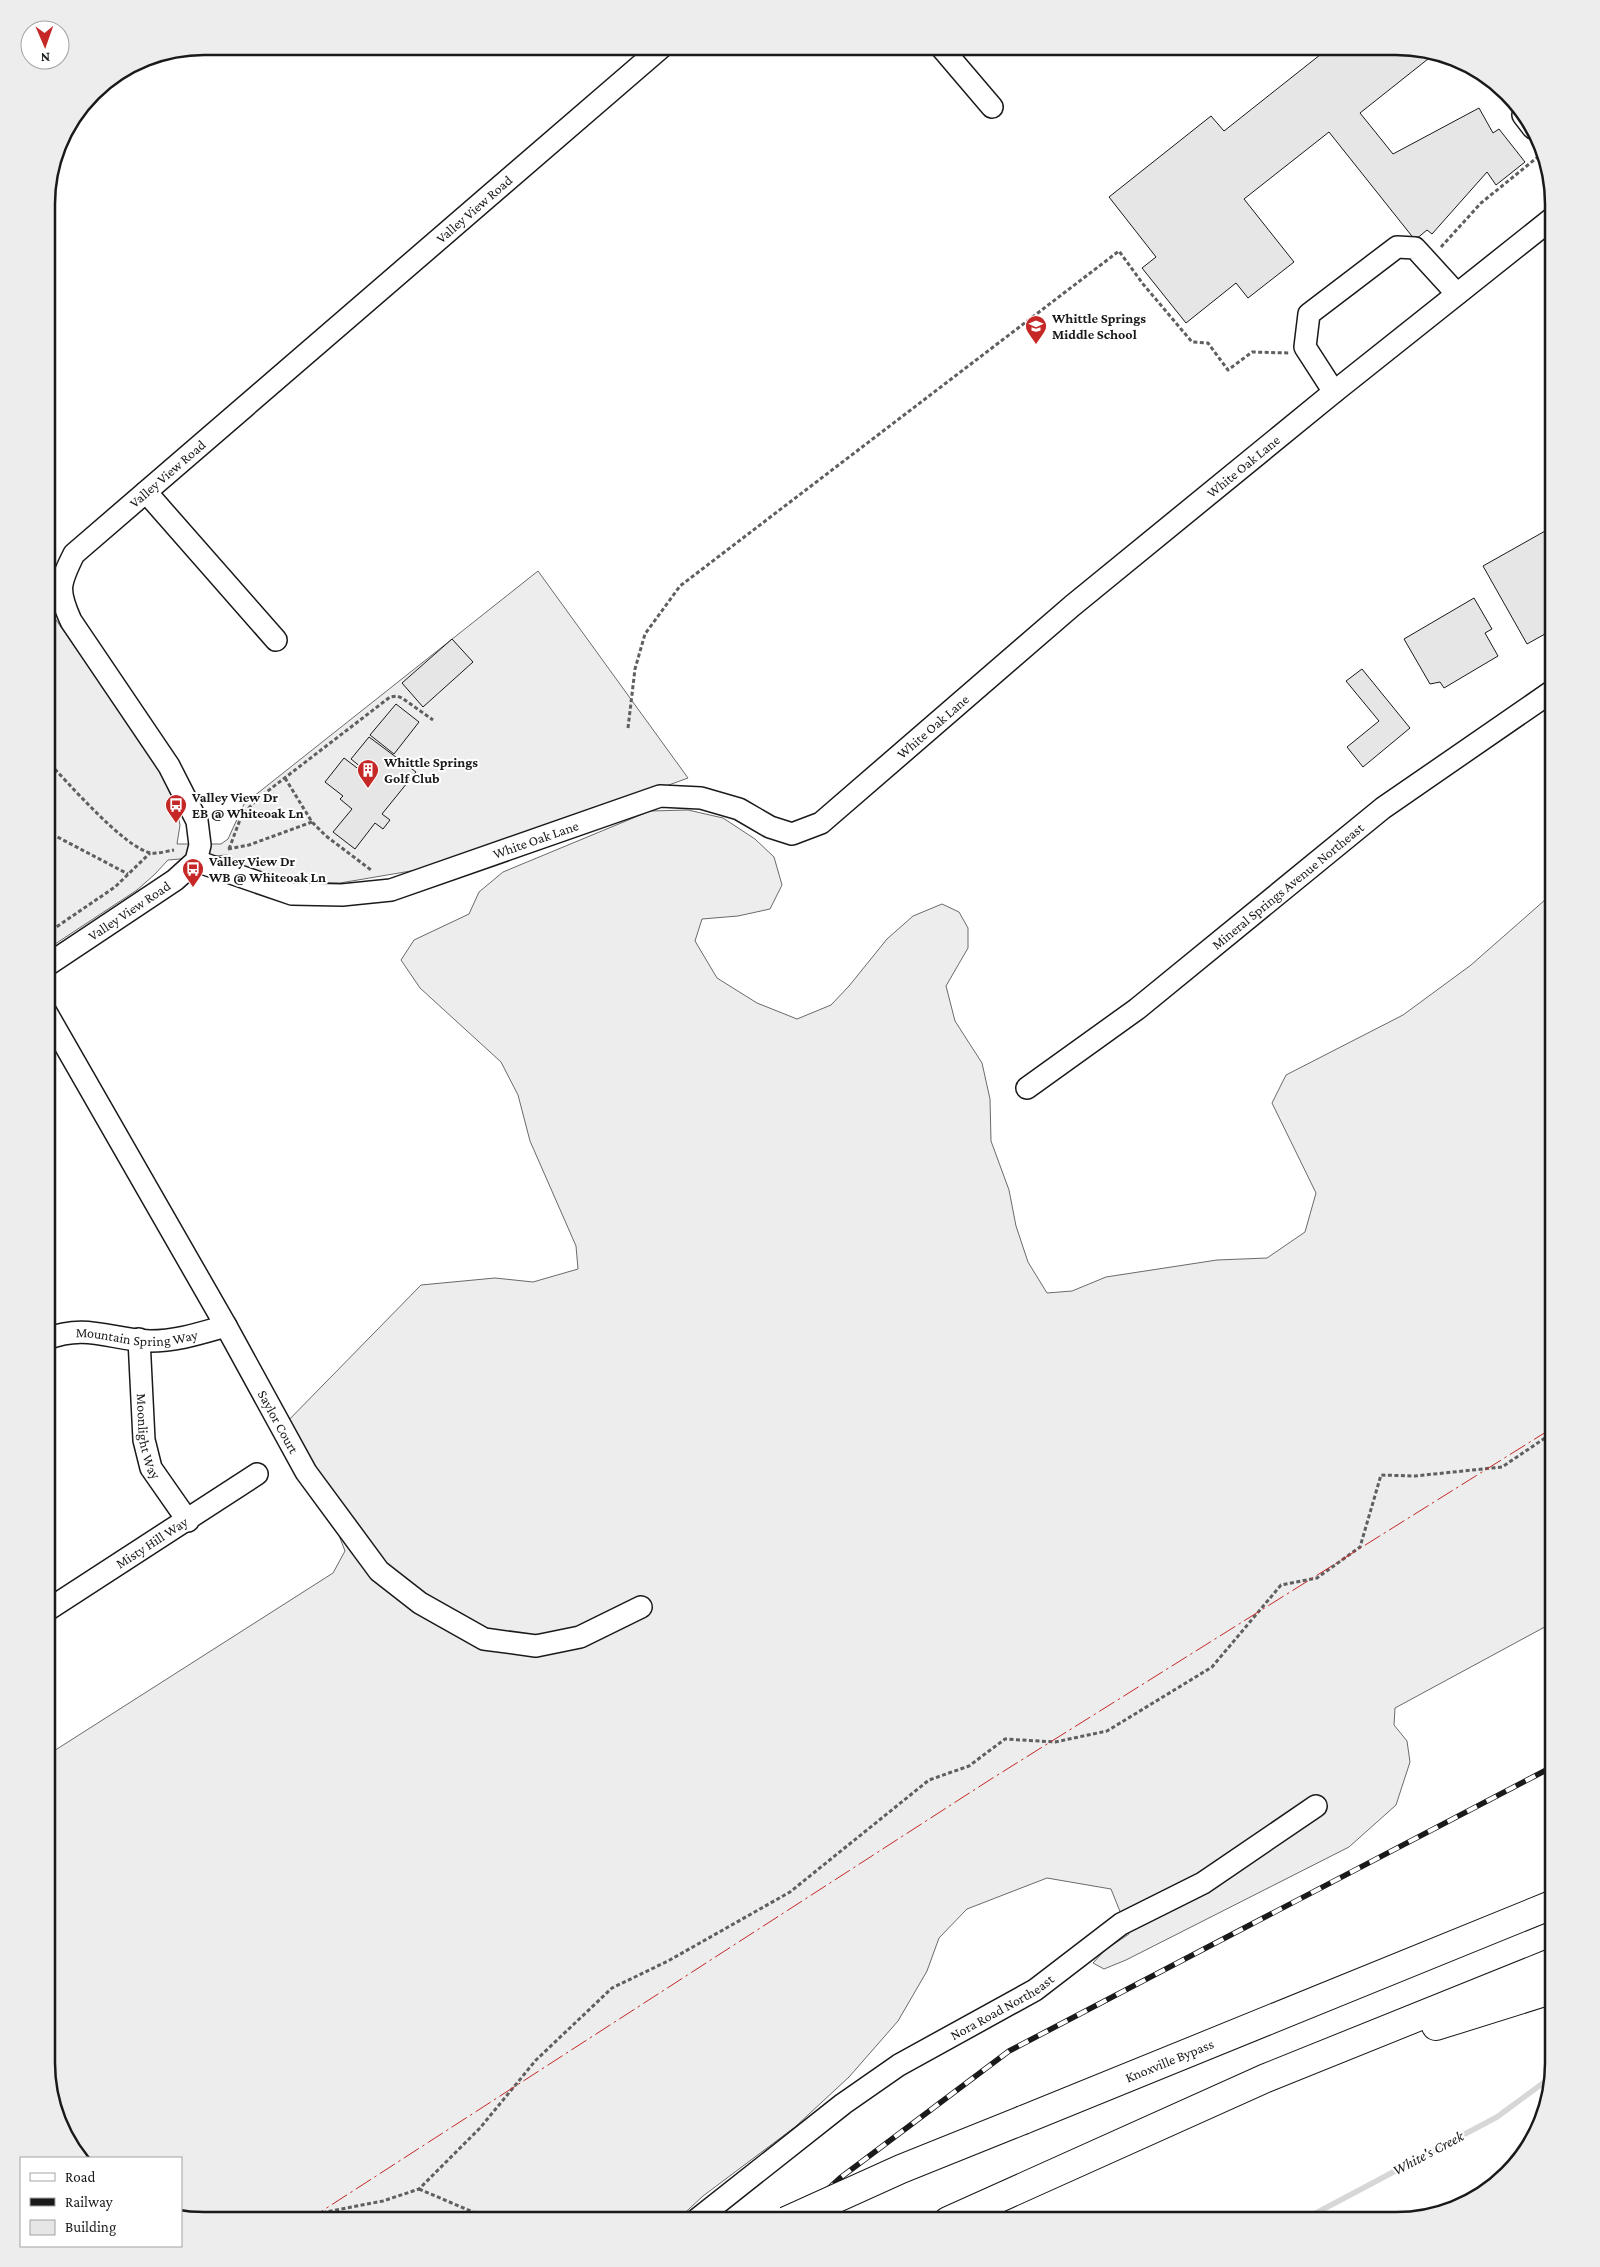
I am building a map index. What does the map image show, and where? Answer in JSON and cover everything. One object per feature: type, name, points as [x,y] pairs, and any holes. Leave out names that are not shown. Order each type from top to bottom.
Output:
[{"type":"highway","name":"Knoxville Bypass","points":[[806,2212],[901,2169],[1545,1908]]},
{"type":"highway","points":[[968,2212],[1302,2063],[1545,1966]]},
{"type":"highway","points":[[1134,2137],[1444,2024],[1545,1992]]},
{"type":"street","name":"Valley View Road","points":[[55,960],[175,880],[196,861],[200,845],[197,821],[169,766],[71,621],[61,599],[62,578],[74,554],[653,55]]},
{"type":"street","points":[[948,55],[992,107]]},
{"type":"street","name":"White Oak Lane","points":[[196,861],[292,894],[342,895],[391,890],[660,796],[701,798],[739,810],[770,827],[792,834],[821,823],[1072,606],[1334,392],[1545,224]]},
{"type":"street","points":[[1334,392],[1305,347],[1309,314],[1396,247],[1416,248],[1457,294]]},
{"type":"street","points":[[146,492],[276,640]]},
{"type":"street","name":"Mineral Springs Avenue Northeast","points":[[1027,1088],[1137,1009],[1383,808],[1545,696]]},
{"type":"street","name":"Saylor Court","points":[[55,1028],[226,1326],[306,1472],[379,1571],[420,1603],[484,1640],[536,1646],[580,1637],[641,1607]]},
{"type":"street","name":"Mountain Spring Way","points":[[55,1336],[74,1331],[139,1339],[174,1340],[226,1326]]},
{"type":"street","name":"Moonlight Way","points":[[139,1339],[144,1440],[151,1468],[188,1521]]},
{"type":"street","name":"Misty Hill Way","points":[[55,1605],[188,1521],[257,1474]]},
{"type":"street","name":"Nora Road Northeast","points":[[705,2212],[843,2104],[899,2065],[1036,1990],[1121,1924],[1203,1883],[1316,1806]]},
{"type":"path","points":[[1438,251],[1481,203],[1538,158]]},
{"type":"path","points":[[628,728],[635,669],[645,634],[680,586],[1119,251],[1192,342],[1208,343],[1228,370],[1252,352],[1309,354]]},
{"type":"path","points":[[229,849],[247,809],[390,697],[402,698],[433,720]]},
{"type":"path","points":[[55,769],[106,822],[130,842],[150,853],[174,850]]},
{"type":"path","points":[[285,778],[312,822],[369,870],[376,870]]},
{"type":"path","points":[[222,849],[249,845],[312,822]]},
{"type":"path","points":[[55,836],[128,874]]},
{"type":"path","points":[[55,928],[115,887],[150,853]]},
{"type":"path","points":[[326,2212],[383,2201],[419,2189],[480,2128],[536,2060],[612,1988],[668,1961],[790,1892],[929,1780],[970,1766],[1005,1740],[1056,1742],[1107,1731],[1212,1667],[1281,1585],[1317,1578],[1360,1547],[1382,1475],[1415,1476],[1502,1466],[1545,1438]]},
{"type":"path","points":[[419,2189],[475,2212]]},
{"type":"shaded area","points":[[538,571],[688,778],[452,864],[340,883],[298,882],[285,879],[245,867],[227,855],[168,860],[137,890],[55,944],[55,618],[157,765],[176,806],[180,825],[177,844],[221,844],[228,839],[244,804]]},
{"type":"shaded area","points":[[688,810],[723,818],[755,839],[774,857],[782,885],[770,909],[738,916],[702,919],[695,941],[717,978],[757,1003],[797,1019],[831,1005],[887,939],[913,916],[942,904],[959,912],[968,928],[968,948],[946,986],[955,1021],[982,1063],[990,1099],[991,1141],[1009,1190],[1016,1226],[1028,1262],[1047,1293],[1072,1291],[1106,1277],[1217,1260],[1267,1258],[1305,1232],[1316,1193],[1272,1103],[1286,1075],[1403,1015],[1471,965],[1545,900],[1545,1627],[1395,1708],[1394,1725],[1407,1741],[1410,1762],[1396,1805],[1349,1847],[1126,1960],[1104,1969],[1093,1963],[1105,1950],[1129,1934],[1111,1889],[1047,1878],[967,1909],[939,1938],[927,1971],[898,2021],[849,2077],[795,2127],[703,2196],[686,2212],[194,2212],[182,2210],[182,2157],[89,2157],[66,2120],[60,2102],[55,2063],[55,1750],[333,1573],[345,1551],[332,1517],[278,1431],[421,1285],[495,1278],[533,1282],[578,1269],[576,1246],[530,1141],[518,1095],[501,1062],[420,988],[401,960],[414,940],[469,914],[479,892],[503,872],[650,811]]},
{"type":"building","name":"Whittle Springs Middle School","points":[[1320,55],[1406,55],[1428,59],[1360,113],[1393,154],[1479,108],[1493,133],[1499,129],[1525,162],[1496,185],[1487,172],[1432,234],[1427,230],[1415,240],[1329,132],[1244,199],[1294,262],[1248,298],[1236,283],[1186,323],[1142,268],[1156,257],[1109,197],[1211,116],[1224,131]]},
{"type":"building","points":[[1545,531],[1545,634],[1527,644],[1483,566]]},
{"type":"building","points":[[1474,598],[1492,629],[1485,633],[1498,656],[1444,688],[1440,682],[1430,684],[1404,639]]},
{"type":"building","points":[[452,639],[473,662],[423,707],[402,683]]},
{"type":"building","points":[[1362,669],[1410,728],[1363,767],[1347,747],[1379,721],[1346,681]]},
{"type":"building","points":[[396,704],[419,722],[394,754],[370,735]]},
{"type":"building","name":"Whittle Springs Golf Club","points":[[369,737],[416,772],[382,814],[390,820],[383,829],[375,823],[355,849],[333,832],[352,809],[340,799],[343,796],[325,782],[344,758],[365,774],[367,772],[351,759]]},
{"type":"waterway","name":"White's Creek","points":[[1318,2212],[1497,2117],[1544,2082]]},
{"type":"railway","points":[[803,2212],[840,2178],[1009,2051],[1545,1771]]},
{"type":"power","points":[[320,2212],[988,1781],[1545,1433]]},
{"type":"place","name":"Whittle Springs Middle School","points":[[1036,345]]},
{"type":"place","name":"Whittle Springs Golf Club","points":[[368,789]]},
{"type":"place","name":"Valley View Dr EB @ Whiteoak Ln","points":[[176,824]]},
{"type":"place","name":"Valley View Dr WB @ Whiteoak Ln","points":[[193,888]]}]
